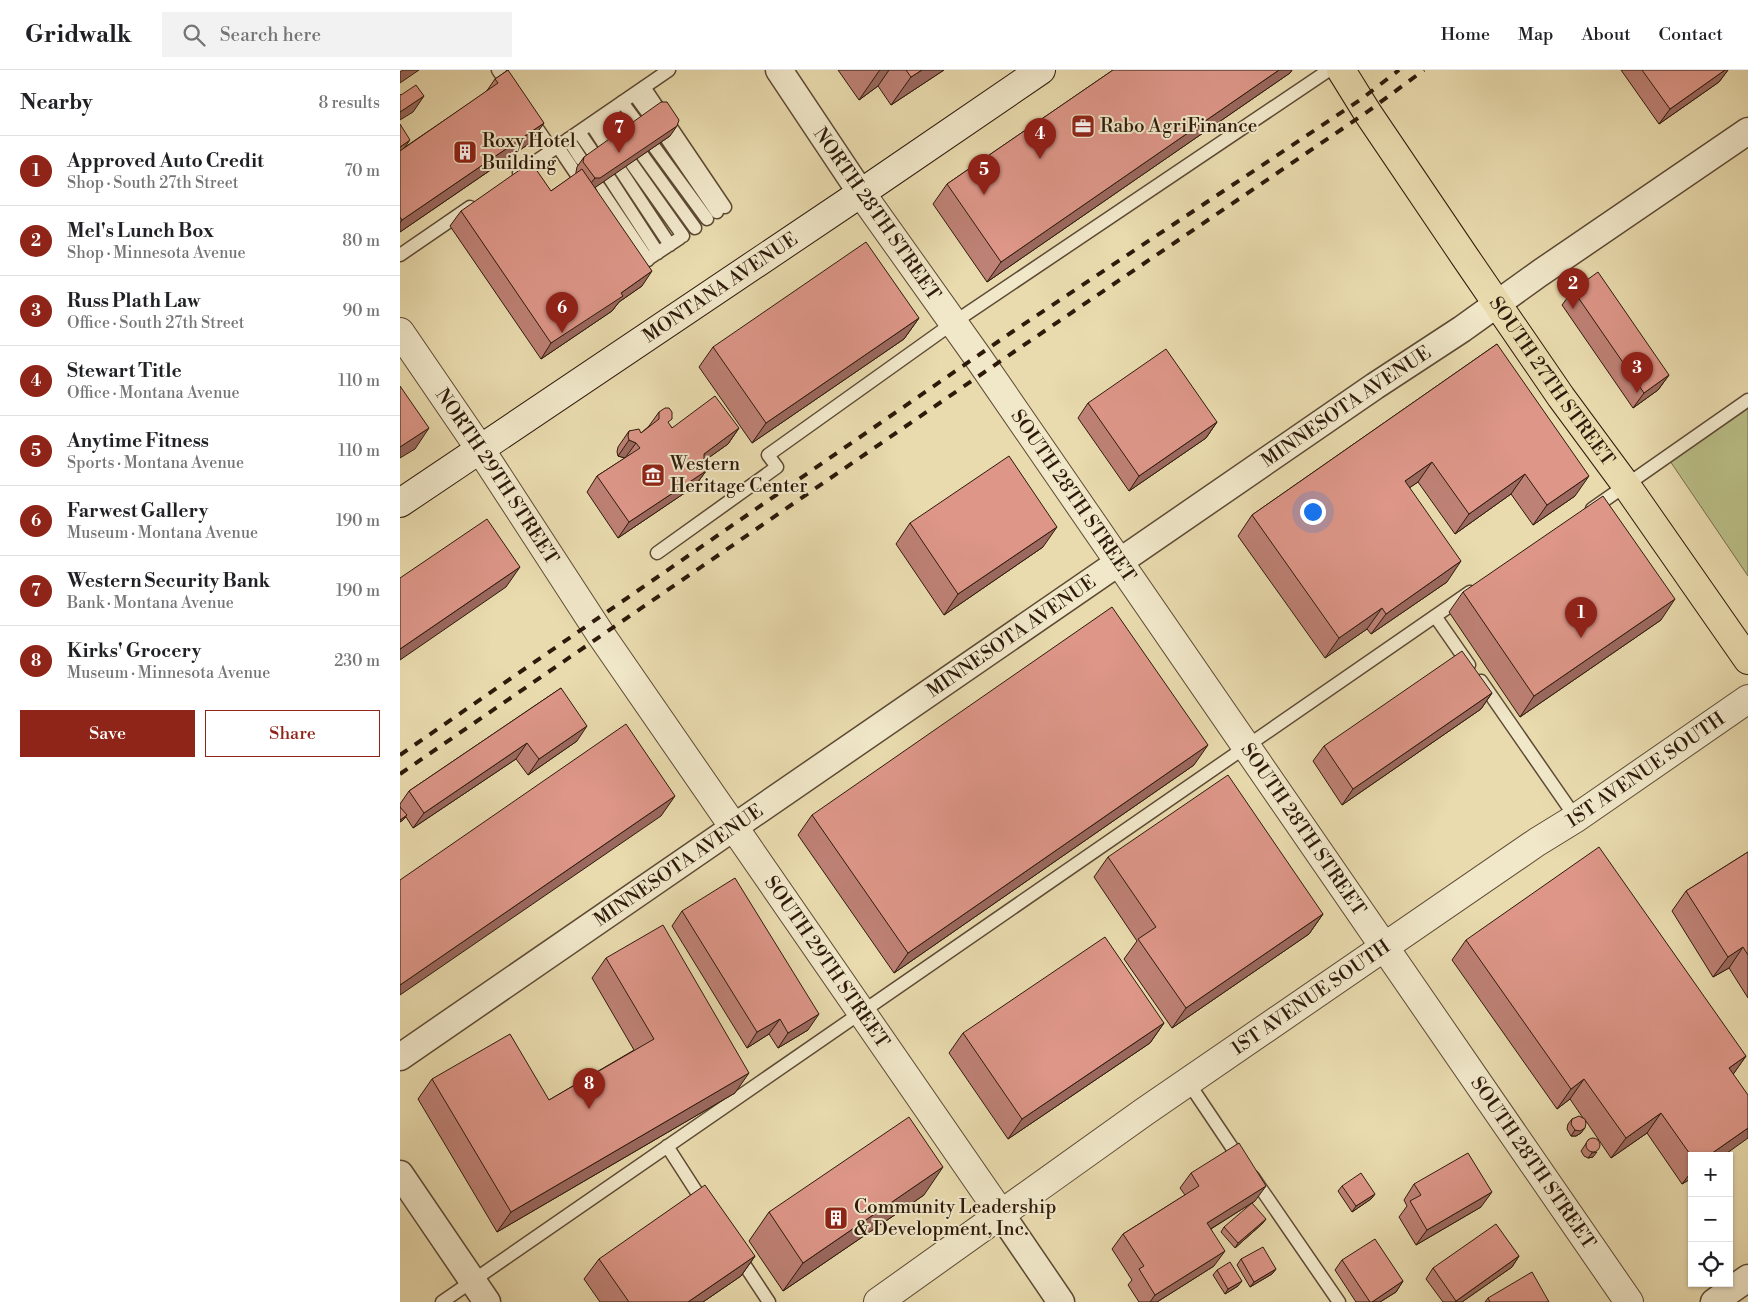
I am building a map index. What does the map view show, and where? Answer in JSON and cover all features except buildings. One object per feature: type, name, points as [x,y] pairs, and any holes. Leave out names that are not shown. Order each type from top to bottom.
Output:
[{"type":"main road","name":"SOUTH 27TH STREET","points":[[1342,70],[1429,205],[1497,304],[1748,660]]},
{"type":"street","name":"NORTH 28TH STREET","points":[[779,70],[861,193],[977,356]]},
{"type":"street","name":"MONTANA AVENUE","points":[[400,503],[1041,70]]},
{"type":"street","name":"MINNESOTA AVENUE","points":[[400,1057],[1748,131]]},
{"type":"street","name":"NORTH 29TH STREET","points":[[400,332],[480,448],[593,622]]},
{"type":"street","name":"SOUTH 28TH STREET","points":[[977,356],[1629,1302]]},
{"type":"street","name":"SOUTH 29TH STREET","points":[[593,622],[1061,1302]]},
{"type":"street","name":"1ST AVENUE SOUTH","points":[[878,1302],[1188,1082],[1748,699]]},
{"type":"street","points":[[400,1174],[480,1292]]},
{"type":"street","points":[[1714,1302],[1748,1278]]},
{"type":"lane","points":[[498,70],[522,105],[559,145],[639,265],[678,240],[627,168]]},
{"type":"lane","points":[[512,178],[669,70]]},
{"type":"lane","points":[[657,553],[777,467],[768,455],[953,323],[1329,70]]},
{"type":"lane","points":[[639,90],[647,112]]},
{"type":"lane","points":[[639,90],[716,213]]},
{"type":"lane","points":[[622,102],[636,121]]},
{"type":"lane","points":[[611,110],[624,130]]},
{"type":"lane","points":[[595,121],[608,141]]},
{"type":"lane","points":[[579,132],[592,151]]},
{"type":"lane","points":[[667,139],[716,213]]},
{"type":"lane","points":[[559,145],[581,159]]},
{"type":"lane","points":[[655,148],[716,213]]},
{"type":"lane","points":[[643,156],[695,228]]},
{"type":"lane","points":[[604,183],[653,256]]},
{"type":"lane","points":[[400,255],[480,200]]},
{"type":"lane","points":[[1580,517],[1748,400]]},
{"type":"lane","points":[[442,1302],[480,1292],[667,1146],[1483,583]]},
{"type":"lane","points":[[1435,616],[1576,818]]},
{"type":"lane","points":[[1188,1082],[1339,1302]]},
{"type":"lane","points":[[667,1146],[710,1212]]},
{"type":"lane","points":[[731,1245],[768,1302]]},
{"type":"green space","points":[[1748,407],[1748,576],[1670,461]]},
{"type":"railway","points":[[400,755],[1012,332],[1360,100],[1399,70]]},
{"type":"railway","points":[[400,774],[1021,347],[1367,112],[1424,70]]},
{"type":"place","name":"Rabo AgriFinance","points":[[1083,126]]},
{"type":"place","name":"Roxy Hotel Building","points":[[465,152]]},
{"type":"place","name":"Western Security Bank","points":[[619,153]]},
{"type":"place","name":"Stewart Title","points":[[1040,159]]},
{"type":"place","name":"Anytime Fitness","points":[[984,195]]},
{"type":"place","name":"Mel's Lunch Box","points":[[1573,309]]},
{"type":"place","name":"Farwest Gallery","points":[[562,333]]},
{"type":"place","name":"Russ Plath Law","points":[[1637,393]]},
{"type":"place","name":"Western Heritage Center","points":[[653,475]]},
{"type":"place","name":"Approved Auto Credit","points":[[1581,638]]},
{"type":"place","name":"Kirks' Grocery","points":[[589,1109]]},
{"type":"place","name":"Community Leadership & Development, Inc.","points":[[836,1218]]}]
